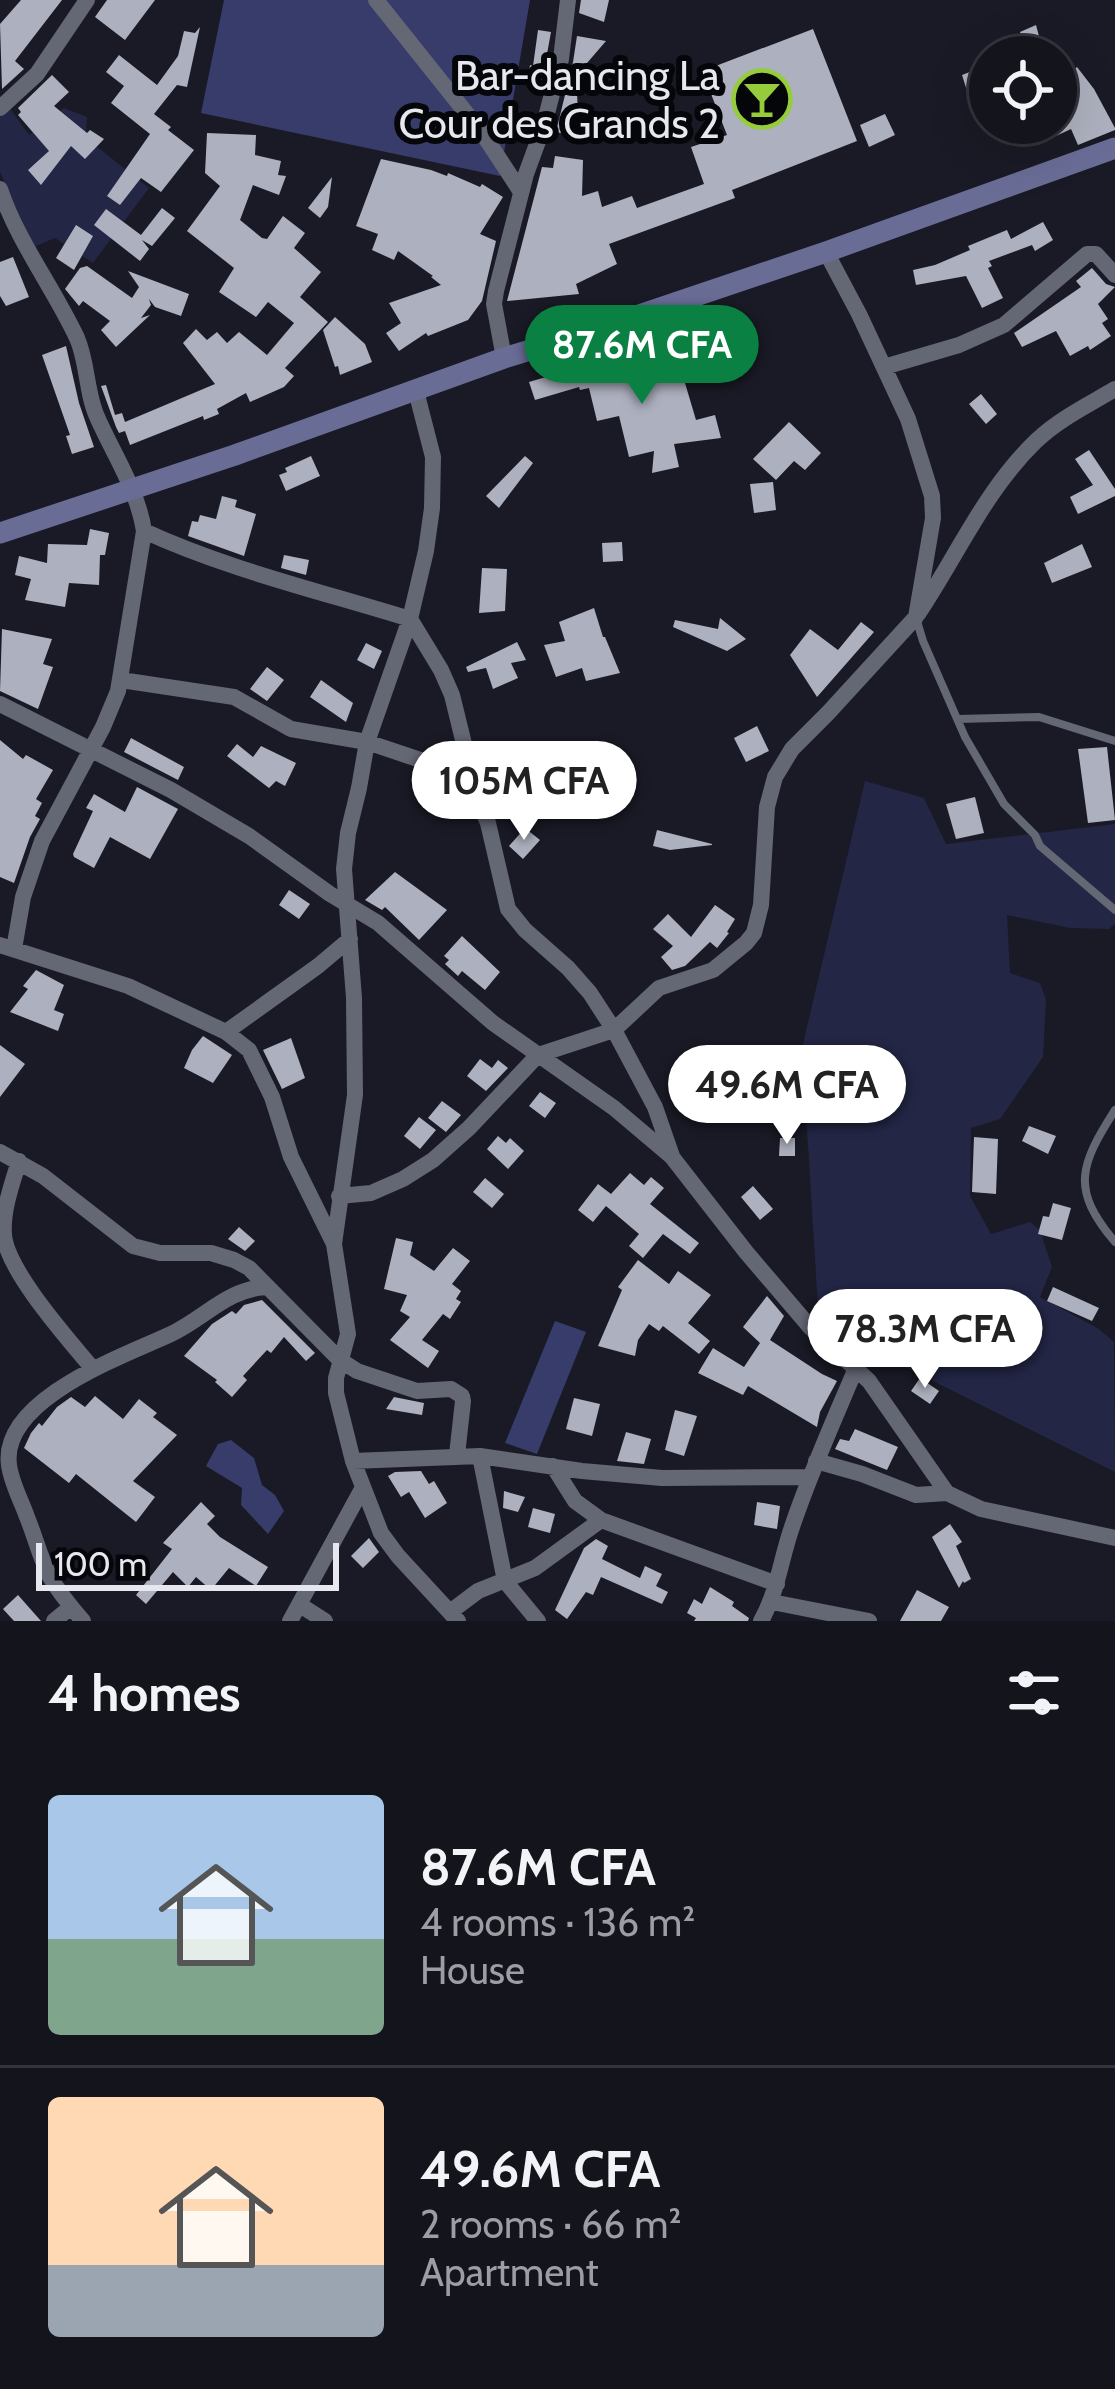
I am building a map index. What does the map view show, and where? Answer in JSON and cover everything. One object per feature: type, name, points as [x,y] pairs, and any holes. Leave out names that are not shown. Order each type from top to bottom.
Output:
[{"type":"street","points":[[0,108],[37,74],[87,0]]},
{"type":"street","points":[[376,0],[483,134],[521,192]]},
{"type":"street","points":[[504,358],[494,304],[561,59],[568,0]]},
{"type":"street","points":[[0,533],[826,252],[1115,148]]},
{"type":"street","points":[[0,189],[24,245],[80,344],[95,414],[116,453],[144,531],[121,680],[103,727],[34,862],[7,947],[128,986],[226,1031],[249,1050],[262,1072],[291,1157],[334,1244]]},
{"type":"street","points":[[826,252],[908,419],[932,496],[933,518],[916,617]]},
{"type":"street","points":[[884,367],[959,345],[1004,325],[1087,254],[1096,254],[1115,274]]},
{"type":"street","points":[[339,1196],[371,1192],[403,1179],[469,1128],[538,1055],[614,1030],[659,988],[713,970],[746,943],[754,933],[761,905],[767,807],[775,777],[792,749],[916,617],[985,502],[1022,455],[1061,421],[1115,388]]},
{"type":"street","points":[[416,391],[434,457],[426,551],[410,620],[367,742],[344,868],[354,998],[355,1095],[334,1244],[348,1334],[336,1394],[362,1489],[381,1533],[454,1617],[478,1591],[535,1568],[602,1520]]},
{"type":"street","points":[[144,531],[251,574],[410,620],[452,695],[468,776],[488,823],[508,909],[590,993],[655,1107],[672,1156]]},
{"type":"street","points":[[121,680],[235,697],[291,729],[367,742],[468,776]]},
{"type":"street","points":[[0,704],[171,790],[347,903],[393,934],[493,1023],[614,1108],[672,1156],[810,1327],[869,1381],[947,1493]]},
{"type":"street","points":[[226,1031],[350,939]]},
{"type":"street","points":[[0,1151],[59,1187],[133,1246],[160,1253],[222,1256],[249,1268],[340,1360],[417,1391],[446,1388],[459,1393],[463,1401],[457,1455]]},
{"type":"street","points":[[19,1161],[7,1204],[4,1243],[28,1286],[93,1369]]},
{"type":"street","points":[[54,1621],[77,1614],[50,1576],[6,1470],[9,1450],[23,1421],[42,1401],[93,1369],[182,1328],[235,1294],[268,1287]]},
{"type":"street","points":[[761,1621],[774,1593],[790,1530],[856,1368]]},
{"type":"street","points":[[353,1461],[480,1456],[662,1478],[813,1469],[862,1474],[916,1495],[947,1493],[981,1509],[1115,1538]]},
{"type":"street","points":[[480,1456],[506,1580],[538,1621]]},
{"type":"street","points":[[553,1466],[575,1501],[602,1520],[774,1593],[864,1620]]},
{"type":"street","points":[[325,1621],[295,1613],[362,1489]]},
{"type":"lane","points":[[916,617],[965,737],[1004,804],[1040,846],[1115,910]]},
{"type":"lane","points":[[958,719],[1039,717],[1115,741]]},
{"type":"lane","points":[[1115,1110],[1086,1163],[1086,1192],[1098,1222],[1115,1242]]},
{"type":"shaded area","points":[[224,0],[530,0],[500,176],[201,113]]},
{"type":"shaded area","points":[[9,107],[29,135],[64,108],[87,117],[86,138],[149,188],[93,263],[55,238],[34,247],[0,172],[0,115]]},
{"type":"shaded area","points":[[865,781],[924,798],[946,844],[1115,824],[1115,924],[1109,929],[1070,928],[1007,915],[1010,973],[1040,983],[1046,1000],[1043,1057],[1000,1119],[971,1128],[970,1196],[991,1234],[1030,1222],[1040,1230],[1052,1267],[1040,1297],[1114,1342],[1115,1472],[819,1324],[802,1048]]},
{"type":"shaded area","points":[[555,1321],[586,1332],[537,1454],[505,1443]]},
{"type":"shaded area","points":[[231,1440],[254,1458],[262,1485],[284,1511],[268,1534],[241,1505],[242,1488],[206,1466],[218,1444]]},
{"type":"building","points":[[21,0],[62,0],[15,61],[24,69],[2,89],[0,24]]},
{"type":"building","points":[[107,0],[155,0],[125,40],[95,17]]},
{"type":"building","points":[[581,0],[609,0],[604,22],[579,13]]},
{"type":"building","points":[[1036,25],[1039,36],[1022,36],[1020,32]]},
{"type":"building","points":[[200,27],[187,87],[177,85],[154,114],[194,150],[161,192],[141,178],[120,205],[107,196],[150,134],[111,103],[124,86],[106,72],[119,55],[157,85],[178,56],[184,31],[195,33]]},
{"type":"building","points":[[813,29],[857,141],[732,190],[735,198],[609,244],[617,264],[576,284],[579,294],[507,301],[542,167],[553,168],[555,156],[583,160],[582,196],[598,191],[602,207],[632,196],[637,208],[704,184],[691,147],[727,135],[706,81],[717,77],[713,67]]},
{"type":"building","points":[[538,30],[551,32],[541,87],[527,85]]},
{"type":"building","points":[[577,36],[606,41],[581,70],[590,77],[577,94],[573,136],[556,132]]},
{"type":"building","points":[[1077,67],[1115,128],[1077,143]]},
{"type":"building","points":[[52,75],[69,92],[54,106],[87,133],[90,130],[104,139],[85,159],[71,146],[41,185],[28,170],[49,151],[18,115],[18,108]]},
{"type":"building","points":[[885,114],[895,135],[869,147],[860,125]]},
{"type":"building","points":[[207,133],[256,135],[255,155],[281,161],[278,175],[286,176],[279,195],[253,185],[240,220],[267,239],[283,216],[305,233],[294,248],[321,272],[300,297],[328,322],[285,368],[294,376],[284,387],[250,402],[246,393],[217,409],[219,414],[130,445],[125,431],[119,433],[116,427],[101,386],[106,385],[115,415],[122,413],[125,422],[215,384],[183,343],[196,329],[207,340],[217,332],[227,343],[239,332],[267,355],[294,323],[268,302],[256,317],[219,292],[234,268],[187,231],[220,186],[205,173]]},
{"type":"building","points":[[381,159],[448,173],[503,197],[480,234],[496,241],[482,301],[468,320],[426,333],[399,351],[386,333],[401,323],[389,303],[441,285],[398,251],[394,260],[372,250],[378,234],[356,226]]},
{"type":"building","points":[[332,177],[328,207],[320,218],[308,208]]},
{"type":"building","points":[[162,208],[175,218],[152,246],[142,240],[149,249],[140,261],[94,225],[106,209],[141,235]]},
{"type":"building","points":[[1043,222],[1053,240],[1035,251],[1032,245],[989,261],[1003,298],[982,308],[966,276],[916,285],[913,270],[935,265],[1007,230],[1011,239]]},
{"type":"building","points":[[76,225],[93,236],[74,270],[56,258]]},
{"type":"building","points":[[13,257],[29,297],[6,306],[0,296],[0,262]]},
{"type":"building","points":[[87,266],[132,298],[139,287],[128,271],[189,294],[181,316],[155,307],[149,299],[151,305],[141,318],[150,315],[116,347],[101,330],[110,321],[83,301],[79,306],[65,289],[80,268]]},
{"type":"building","points":[[1092,268],[1115,287],[1098,304],[1108,319],[1102,323],[1111,336],[1070,356],[1056,331],[1022,347],[1014,333],[1081,287],[1076,281]]},
{"type":"building","points":[[335,317],[365,344],[372,362],[340,375],[323,330]]},
{"type":"building","points":[[66,346],[94,447],[72,454],[42,355]]},
{"type":"building","points":[[699,358],[704,378],[685,383],[696,420],[715,415],[721,438],[674,444],[679,467],[652,473],[654,451],[629,457],[619,416],[597,421],[589,388],[535,400],[529,382],[599,364],[603,382]]},
{"type":"building","points":[[981,394],[997,414],[986,424],[969,404]]},
{"type":"building","points":[[789,422],[821,453],[805,470],[794,461],[776,480],[753,459]]},
{"type":"building","points":[[1089,450],[1115,496],[1078,514],[1070,497],[1093,485],[1075,459]]},
{"type":"building","points":[[311,456],[320,476],[286,491],[279,475]]},
{"type":"building","points":[[525,456],[533,463],[499,508],[486,496]]},
{"type":"building","points":[[773,482],[776,510],[754,513],[750,484]]},
{"type":"building","points":[[222,496],[237,500],[235,507],[256,514],[244,556],[188,536],[192,521],[198,522],[200,515],[216,519]]},
{"type":"building","points":[[90,529],[109,533],[105,555],[100,555],[99,585],[69,583],[65,607],[25,600],[31,579],[15,575],[19,556],[47,563],[48,544],[87,545]]},
{"type":"building","points":[[622,542],[623,561],[603,562],[602,543]]},
{"type":"building","points":[[1082,544],[1092,567],[1052,583],[1044,563]]},
{"type":"building","points":[[284,555],[309,560],[306,575],[281,568]]},
{"type":"building","points":[[482,568],[507,569],[505,611],[479,613]]},
{"type":"building","points":[[594,608],[620,673],[586,681],[582,668],[556,677],[544,645],[565,641],[559,622]]},
{"type":"building","points":[[720,618],[746,639],[727,651],[673,627],[675,620],[718,629]]},
{"type":"building","points":[[861,622],[874,632],[817,697],[790,655],[810,629],[838,650]]},
{"type":"building","points":[[2,629],[52,639],[43,664],[53,667],[38,709],[0,691]]},
{"type":"building","points":[[517,642],[526,660],[511,663],[518,678],[493,689],[486,668],[468,672],[466,667]]},
{"type":"building","points":[[366,643],[382,651],[374,669],[357,660]]},
{"type":"building","points":[[267,667],[284,680],[267,701],[250,689]]},
{"type":"building","points":[[321,680],[353,703],[346,722],[310,697]]},
{"type":"building","points":[[757,726],[769,751],[746,762],[734,738]]},
{"type":"building","points":[[131,738],[184,767],[178,780],[124,752]]},
{"type":"building","points":[[0,740],[23,759],[26,755],[53,770],[36,799],[42,803],[35,816],[40,819],[14,883],[0,877]]},
{"type":"building","points":[[237,744],[253,757],[261,746],[296,763],[285,786],[276,781],[269,788],[227,756]]},
{"type":"building","points":[[1107,747],[1115,820],[1088,823],[1078,749]]},
{"type":"building","points":[[137,787],[178,809],[150,859],[110,837],[94,868],[74,857],[93,811],[86,808],[94,794],[125,812]]},
{"type":"building","points":[[975,797],[984,833],[956,839],[946,804]]},
{"type":"building","points":[[525,828],[540,840],[523,859],[509,846]]},
{"type":"building","points":[[657,830],[712,845],[670,850],[653,846]]},
{"type":"building","points":[[395,872],[447,910],[419,940],[385,907],[382,910],[365,900]]},
{"type":"building","points":[[289,890],[310,904],[299,919],[279,905]]},
{"type":"building","points":[[715,905],[735,919],[729,933],[717,948],[710,942],[685,966],[672,970],[661,957],[673,946],[653,929],[668,914],[691,937]]},
{"type":"building","points":[[462,936],[500,972],[485,990],[445,964],[449,960],[444,956]]},
{"type":"building","points":[[36,970],[64,985],[54,1010],[64,1014],[58,1031],[10,1012]]},
{"type":"building","points":[[203,1036],[232,1055],[213,1083],[184,1068]]},
{"type":"building","points":[[291,1038],[305,1078],[282,1089],[263,1050]]},
{"type":"building","points":[[0,1045],[25,1064],[0,1097]]},
{"type":"building","points":[[480,1059],[492,1068],[498,1060],[508,1068],[486,1091],[467,1076]]},
{"type":"building","points":[[540,1092],[556,1103],[545,1118],[529,1106]]},
{"type":"building","points":[[442,1101],[461,1115],[446,1132],[428,1118]]},
{"type":"building","points":[[419,1117],[436,1130],[420,1149],[404,1136]]},
{"type":"building","points":[[1029,1126],[1056,1136],[1048,1154],[1022,1141]]},
{"type":"building","points":[[498,1136],[506,1143],[510,1138],[524,1151],[508,1169],[487,1149]]},
{"type":"building","points":[[974,1137],[998,1139],[996,1194],[972,1192]]},
{"type":"building","points":[[780,1138],[795,1138],[795,1156],[779,1156]]},
{"type":"building","points":[[630,1173],[644,1185],[651,1177],[664,1188],[650,1204],[699,1243],[690,1254],[663,1234],[643,1258],[629,1246],[639,1234],[606,1206],[593,1222],[578,1210],[598,1184],[611,1194]]},
{"type":"building","points":[[485,1178],[504,1194],[492,1208],[473,1192]]},
{"type":"building","points":[[753,1186],[773,1209],[760,1220],[741,1197]]},
{"type":"building","points":[[1053,1203],[1071,1208],[1062,1240],[1038,1234]]},
{"type":"building","points":[[239,1227],[255,1241],[245,1251],[228,1239]]},
{"type":"building","points":[[396,1238],[413,1242],[410,1255],[434,1271],[453,1248],[470,1261],[452,1284],[461,1291],[456,1299],[461,1302],[450,1319],[443,1314],[422,1340],[439,1351],[428,1368],[390,1340],[410,1317],[400,1311],[407,1295],[384,1289]]},
{"type":"building","points":[[638,1260],[669,1284],[678,1271],[711,1295],[688,1323],[710,1341],[699,1354],[663,1326],[659,1331],[649,1324],[638,1340],[635,1356],[598,1346],[622,1290],[618,1287]]},
{"type":"building","points":[[1053,1287],[1099,1308],[1092,1321],[1047,1301]]},
{"type":"building","points":[[767,1296],[784,1316],[770,1340],[837,1381],[817,1427],[748,1386],[743,1395],[698,1373],[713,1348],[744,1367],[760,1343],[743,1327]]},
{"type":"building","points":[[262,1300],[315,1353],[306,1361],[284,1337],[243,1376],[247,1380],[232,1397],[184,1356],[212,1324]]},
{"type":"building","points":[[920,1378],[939,1391],[930,1404],[911,1391]]},
{"type":"building","points":[[95,1396],[123,1419],[139,1399],[177,1435],[133,1481],[155,1497],[136,1522],[76,1474],[69,1483],[24,1448],[39,1423],[42,1426],[57,1407],[71,1397],[85,1407]]},
{"type":"building","points":[[394,1397],[424,1403],[422,1415],[386,1409]]},
{"type":"building","points":[[574,1398],[600,1404],[592,1436],[566,1429]]},
{"type":"building","points":[[675,1410],[697,1416],[684,1456],[665,1450]]},
{"type":"building","points":[[855,1429],[898,1447],[887,1470],[835,1449],[840,1439],[849,1441]]},
{"type":"building","points":[[626,1432],[651,1439],[644,1464],[617,1461]]},
{"type":"building","points":[[421,1471],[429,1484],[434,1481],[447,1503],[425,1518],[409,1492],[401,1497],[388,1476]]},
{"type":"building","points":[[504,1491],[525,1497],[518,1512],[503,1508]]},
{"type":"building","points":[[201,1502],[215,1516],[207,1524],[220,1537],[268,1567],[256,1586],[229,1568],[211,1590],[196,1577],[188,1587],[173,1572],[146,1604],[136,1595],[172,1549],[163,1543]]},
{"type":"building","points":[[757,1502],[780,1506],[777,1529],[754,1525]]},
{"type":"building","points":[[533,1508],[555,1514],[550,1533],[528,1527]]},
{"type":"building","points":[[950,1524],[962,1542],[956,1546],[971,1579],[959,1588],[932,1537]]},
{"type":"building","points":[[369,1538],[379,1552],[363,1568],[351,1556]]},
{"type":"building","points":[[596,1539],[608,1546],[602,1559],[640,1578],[645,1566],[662,1574],[656,1586],[668,1592],[662,1604],[601,1577],[593,1595],[586,1592],[567,1619],[555,1610],[584,1548]]},
{"type":"building","points":[[710,1587],[734,1602],[732,1606],[748,1621],[694,1621],[687,1613],[694,1599],[702,1604]]},
{"type":"building","points":[[917,1590],[949,1607],[941,1621],[900,1621]]},
{"type":"building","points":[[18,1595],[41,1621],[14,1621],[3,1609]]},
{"type":"place","name":"Bar-dancing La Cour des Grands 2","points":[[762,99]]}]
